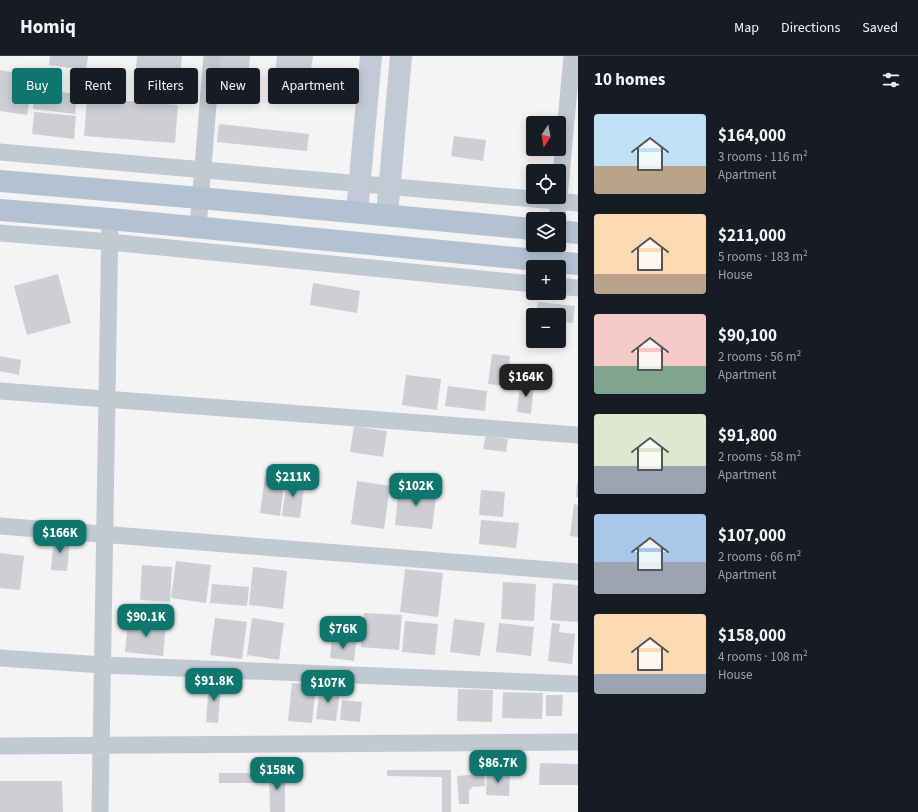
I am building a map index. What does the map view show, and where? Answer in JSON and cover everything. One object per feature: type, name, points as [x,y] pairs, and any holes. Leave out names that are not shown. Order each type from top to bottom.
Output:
[{"type":"main road","points":[[357,212],[371,56]]},
{"type":"main road","points":[[387,215],[401,56]]},
{"type":"main road","points":[[0,181],[526,227]]},
{"type":"main road","points":[[0,210],[198,227],[578,264]]},
{"type":"main road","points":[[566,231],[578,232]]},
{"type":"street","points":[[198,227],[212,56]]},
{"type":"street","points":[[562,164],[572,56]]},
{"type":"street","points":[[0,152],[526,198]]},
{"type":"street","points":[[566,201],[578,202]]},
{"type":"street","points":[[100,812],[110,219]]},
{"type":"street","points":[[0,233],[110,242],[526,283]]},
{"type":"street","points":[[566,287],[578,288]]},
{"type":"street","points":[[0,391],[578,435]]},
{"type":"street","points":[[0,526],[578,572]]},
{"type":"street","points":[[0,658],[103,665],[578,684]]},
{"type":"street","points":[[0,746],[578,742]]},
{"type":"building","points":[[50,56],[88,56],[86,68],[71,68],[49,65]]},
{"type":"building","points":[[137,56],[182,56],[181,68],[136,68]]},
{"type":"building","points":[[219,56],[250,56],[249,68],[218,68]]},
{"type":"building","points":[[277,56],[313,56],[311,68],[276,68]]},
{"type":"building","points":[[0,70],[12,72],[12,104],[29,104],[27,115],[0,111]]},
{"type":"building","points":[[62,92],[70,93],[70,104],[76,104],[75,114],[33,109],[34,104],[62,104]]},
{"type":"building","points":[[126,101],[134,102],[134,104],[178,105],[175,143],[84,136],[87,104],[126,104]]},
{"type":"building","points":[[34,112],[76,116],[74,139],[32,134]]},
{"type":"building","points":[[219,124],[309,134],[307,151],[217,142]]},
{"type":"building","points":[[454,136],[486,140],[483,161],[451,156]]},
{"type":"building","points":[[58,274],[71,323],[27,335],[14,286]]},
{"type":"building","points":[[313,283],[360,291],[357,313],[310,305]]},
{"type":"building","points":[[538,302],[575,306],[573,323],[566,322],[566,308],[537,308]]},
{"type":"building","points":[[492,354],[510,356],[507,386],[488,384]]},
{"type":"building","points":[[0,356],[21,360],[19,375],[0,371]]},
{"type":"building","points":[[406,375],[441,379],[437,410],[402,405]]},
{"type":"building","points":[[520,383],[534,385],[531,414],[517,412]]},
{"type":"building","points":[[448,386],[487,391],[485,411],[445,406]]},
{"type":"building","points":[[354,426],[387,431],[383,457],[350,452]]},
{"type":"building","points":[[486,435],[508,439],[506,452],[483,449]]},
{"type":"building","points":[[265,476],[285,478],[280,516],[260,513]]},
{"type":"building","points":[[287,477],[305,480],[300,518],[282,516]]},
{"type":"building","points":[[357,481],[390,486],[384,529],[351,524]]},
{"type":"building","points":[[577,483],[578,497],[576,497]]},
{"type":"building","points":[[399,486],[437,490],[432,529],[395,525]]},
{"type":"building","points":[[481,490],[505,492],[503,517],[479,515]]},
{"type":"building","points":[[574,504],[578,505],[578,537],[570,536]]},
{"type":"building","points":[[481,520],[519,523],[516,548],[479,544]]},
{"type":"building","points":[[54,537],[70,538],[67,571],[51,570]]},
{"type":"building","points":[[0,553],[24,556],[20,590],[0,588]]},
{"type":"building","points":[[176,561],[211,565],[206,603],[171,598]]},
{"type":"building","points":[[142,565],[172,567],[170,602],[140,600]]},
{"type":"building","points":[[253,567],[287,571],[283,609],[249,605]]},
{"type":"building","points":[[405,569],[443,573],[438,617],[400,612]]},
{"type":"building","points":[[503,582],[536,584],[534,621],[501,619]]},
{"type":"building","points":[[553,583],[578,585],[578,622],[550,620]]},
{"type":"building","points":[[212,584],[249,587],[247,606],[210,603]]},
{"type":"building","points":[[364,613],[402,615],[399,650],[361,647]]},
{"type":"building","points":[[215,618],[247,622],[242,659],[210,655]]},
{"type":"building","points":[[252,618],[284,623],[279,660],[247,655]]},
{"type":"building","points":[[454,619],[485,623],[480,656],[450,652]]},
{"type":"building","points":[[128,620],[166,624],[163,656],[125,652]]},
{"type":"building","points":[[405,621],[438,624],[435,655],[402,652]]},
{"type":"building","points":[[499,623],[534,627],[531,656],[496,652]]},
{"type":"building","points":[[552,623],[560,624],[559,632],[575,634],[572,664],[548,661]]},
{"type":"building","points":[[332,638],[356,642],[354,661],[330,658]]},
{"type":"building","points":[[209,682],[221,683],[218,723],[206,722]]},
{"type":"building","points":[[292,683],[316,685],[312,723],[288,721]]},
{"type":"building","points":[[320,688],[340,690],[336,721],[316,719]]},
{"type":"building","points":[[458,689],[493,690],[492,722],[457,721]]},
{"type":"building","points":[[503,692],[543,693],[542,719],[502,718]]},
{"type":"building","points":[[546,695],[563,695],[562,716],[546,716]]},
{"type":"building","points":[[342,700],[362,702],[360,722],[340,720]]},
{"type":"building","points":[[540,763],[578,764],[578,785],[539,785]]},
{"type":"building","points":[[269,770],[285,770],[285,812],[270,812]]},
{"type":"building","points":[[387,770],[451,770],[451,812],[442,812],[442,777],[387,776]]},
{"type":"building","points":[[487,772],[510,773],[509,796],[486,795]]},
{"type":"building","points":[[219,773],[257,773],[257,783],[219,783]]},
{"type":"building","points":[[484,774],[485,786],[472,787],[469,791],[469,804],[459,804],[457,776]]},
{"type":"building","points":[[0,781],[62,781],[63,812],[0,812]]}]
